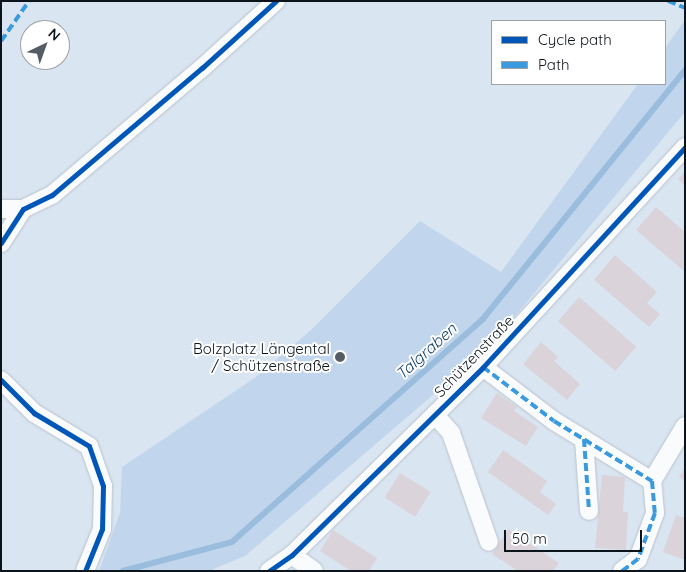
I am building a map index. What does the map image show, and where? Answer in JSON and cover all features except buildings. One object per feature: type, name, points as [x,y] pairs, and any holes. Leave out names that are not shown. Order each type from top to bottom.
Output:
[{"type":"street","points":[[1,209],[23,208],[52,195],[202,68],[276,1]]},
{"type":"street","name":"Schützenstraße","points":[[269,571],[292,555],[483,367],[685,147]]},
{"type":"street","points":[[1,243],[23,208]]},
{"type":"street","name":"Schützenstraße","points":[[483,367],[554,421],[652,481]]},
{"type":"street","points":[[1,380],[34,413],[89,446],[103,486],[102,529],[85,571]]},
{"type":"street","name":"Schützenstraße","points":[[435,415],[451,433],[489,542]]},
{"type":"street","points":[[622,571],[638,558],[655,513],[652,481],[685,426]]},
{"type":"street","points":[[584,439],[589,511]]},
{"type":"street","points":[[292,555],[314,571]]},
{"type":"shaded area","points":[[685,20],[685,112],[490,346],[245,556],[209,571],[99,571],[120,513],[122,467],[256,377],[311,330],[420,221],[501,272],[637,85],[666,85],[666,47]]},
{"type":"waterway","name":"Talgraben","points":[[123,571],[232,542],[483,319],[685,70]]},
{"type":"marked path","points":[[1,41],[29,1]]},
{"type":"marked path","points":[[668,1],[685,8]]},
{"type":"marked path","points":[[483,367],[554,421],[652,481],[655,513],[638,559],[622,571]]},
{"type":"marked path","points":[[584,439],[589,511]]},
{"type":"cycle path","points":[[1,243],[23,209],[52,195],[202,68],[276,1]]},
{"type":"cycle path","points":[[269,571],[292,555],[483,367],[685,147]]},
{"type":"cycle path","points":[[1,380],[34,413],[89,446],[103,486],[102,529],[85,571]]},
{"type":"place","name":"Bolzplatz Längental / Schützenstraße","points":[[340,357]]}]
